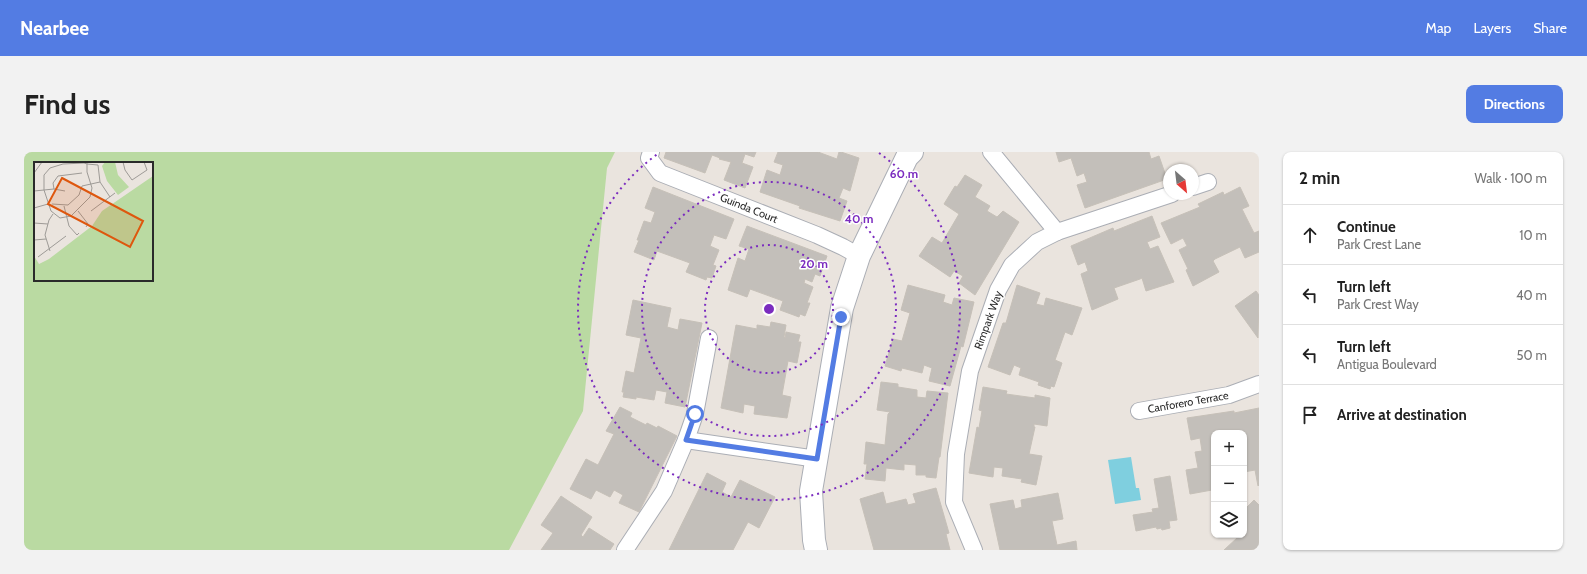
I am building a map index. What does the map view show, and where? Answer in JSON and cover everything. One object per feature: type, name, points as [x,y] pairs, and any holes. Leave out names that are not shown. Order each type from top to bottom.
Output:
[{"type":"street","name":"Guinda Court","points":[[651,152],[649,158],[660,173],[817,236],[843,247],[859,256]]},
{"type":"street","points":[[816,550],[811,491],[842,308],[859,256],[907,157],[912,152]]},
{"type":"street","points":[[991,152],[1057,232]]},
{"type":"street","points":[[1199,185],[1208,182]]},
{"type":"street","name":"Rimpark Way","points":[[974,550],[954,502],[956,454],[970,371],[998,290],[1012,265],[1037,242],[1057,232],[1163,197]]},
{"type":"street","points":[[625,550],[664,491],[686,440],[695,414],[709,338]]},
{"type":"street","name":"Canforero Terrace","points":[[1139,411],[1229,395],[1259,384]]},
{"type":"street","points":[[686,440],[817,459]]},
{"type":"green space","points":[[24,152],[615,152],[607,168],[583,411],[509,550],[24,550]]},
{"type":"water","points":[[1131,457],[1136,488],[1139,488],[1141,500],[1115,504],[1108,460]]},
{"type":"building","points":[[666,152],[756,152],[754,157],[745,154],[742,163],[753,167],[745,188],[724,180],[731,162],[719,159],[720,158],[712,155],[705,173],[664,158]]},
{"type":"building","points":[[778,152],[818,152],[837,159],[839,152],[841,152],[859,158],[850,191],[843,188],[839,198],[847,201],[840,221],[799,208],[800,206],[760,192],[767,170],[780,175],[783,165],[774,162]]},
{"type":"building","points":[[1056,152],[1149,152],[1151,159],[1159,156],[1163,168],[1163,180],[1085,208],[1077,185],[1087,182],[1084,173],[1077,176],[1071,158],[1059,162]]},
{"type":"building","points":[[965,175],[982,185],[975,197],[990,206],[987,211],[997,217],[1003,211],[1019,222],[975,295],[959,283],[963,276],[954,271],[950,277],[919,256],[932,237],[942,243],[959,214],[944,204],[955,186],[957,187]]},
{"type":"building","points":[[653,187],[734,219],[726,239],[714,235],[710,246],[719,250],[713,265],[716,266],[712,278],[707,277],[706,280],[686,272],[690,263],[657,251],[654,260],[634,252],[644,221],[651,223],[655,212],[645,208]]},
{"type":"building","points":[[1240,187],[1249,206],[1242,209],[1254,233],[1259,231],[1259,252],[1245,258],[1240,247],[1215,259],[1213,261],[1219,272],[1193,286],[1186,270],[1188,269],[1179,250],[1187,246],[1183,238],[1171,244],[1161,223],[1200,207],[1198,204],[1223,192],[1224,195]]},
{"type":"building","points":[[1152,216],[1160,237],[1147,242],[1150,249],[1158,246],[1174,282],[1146,291],[1142,278],[1114,288],[1118,299],[1092,310],[1081,274],[1088,271],[1085,262],[1078,265],[1071,246],[1113,228],[1114,231]]},
{"type":"building","points":[[747,226],[827,256],[820,276],[815,274],[812,282],[805,279],[804,283],[813,287],[807,303],[810,303],[805,316],[800,314],[799,317],[780,310],[783,301],[750,289],[747,297],[728,290],[738,258],[745,261],[749,249],[739,246]]},
{"type":"building","points":[[908,285],[945,295],[943,302],[952,305],[954,298],[974,302],[963,347],[961,346],[950,386],[929,381],[932,368],[924,365],[922,373],[902,368],[901,371],[885,366],[893,339],[902,341],[910,313],[901,310]]},
{"type":"building","points":[[1017,285],[1040,293],[1036,304],[1044,306],[1046,298],[1082,308],[1072,335],[1065,332],[1055,360],[1062,363],[1054,387],[1051,386],[1050,389],[1038,385],[1039,382],[1019,375],[1021,368],[1014,365],[1010,375],[988,367],[1003,323],[1006,323]]},
{"type":"building","points":[[1256,291],[1259,295],[1258,338],[1235,306]]},
{"type":"building","points":[[633,300],[671,308],[667,327],[678,330],[680,319],[702,323],[685,407],[665,403],[667,392],[656,390],[654,400],[636,397],[636,399],[623,397],[624,392],[622,392],[626,371],[634,373],[641,338],[626,335]]},
{"type":"building","points":[[771,322],[786,325],[785,338],[786,332],[800,335],[798,342],[801,342],[797,363],[788,361],[782,395],[791,397],[787,418],[754,414],[755,406],[744,404],[743,413],[721,408],[736,325],[757,329],[757,325],[770,327]]},
{"type":"building","points":[[881,382],[898,384],[898,387],[917,390],[917,397],[926,398],[927,391],[948,393],[936,478],[926,477],[926,475],[916,475],[916,465],[904,464],[904,470],[886,468],[885,481],[865,479],[867,464],[864,464],[866,442],[885,445],[888,414],[890,412],[877,410]]},
{"type":"building","points":[[983,387],[1007,391],[1006,394],[1035,398],[1035,395],[1050,398],[1047,426],[1034,424],[1035,427],[1029,454],[1042,456],[1036,485],[1021,482],[1022,479],[1002,476],[1003,468],[994,467],[993,477],[969,473],[977,427],[979,428],[982,411],[979,410]]},
{"type":"building","points":[[620,407],[632,413],[630,417],[646,425],[647,423],[657,428],[658,426],[677,436],[639,512],[619,503],[623,495],[614,490],[610,497],[596,490],[591,499],[570,489],[586,459],[598,465],[614,434],[606,431]]},
{"type":"building","points":[[1259,408],[1259,485],[1258,486],[1255,470],[1247,471],[1247,430],[1211,430],[1211,490],[1190,494],[1186,470],[1198,468],[1195,452],[1202,451],[1200,438],[1191,440],[1187,418],[1234,411],[1234,413]]},
{"type":"building","points":[[707,473],[726,483],[722,492],[731,497],[740,480],[775,497],[759,528],[748,522],[733,550],[669,550]]},
{"type":"building","points":[[1170,476],[1177,520],[1169,521],[1170,528],[1162,530],[1161,528],[1157,529],[1156,527],[1136,531],[1133,515],[1153,512],[1152,509],[1159,508],[1154,479]]},
{"type":"building","points":[[936,488],[949,533],[946,534],[950,550],[874,550],[860,499],[883,492],[886,504],[906,499],[908,505],[916,503],[913,494]]},
{"type":"building","points":[[1058,493],[1063,519],[1052,521],[1057,545],[1076,541],[1077,550],[1000,550],[990,504],[1013,500],[1015,509],[1022,507],[1021,500]]},
{"type":"building","points":[[561,496],[592,517],[581,535],[583,537],[589,528],[614,544],[610,550],[541,550],[553,533],[541,525]]},
{"type":"building","points":[[1254,500],[1259,505],[1259,550],[1224,550],[1237,538],[1247,538],[1247,507]]},
{"type":"route","points":[[695,414],[686,440],[817,459],[841,317]]}]
